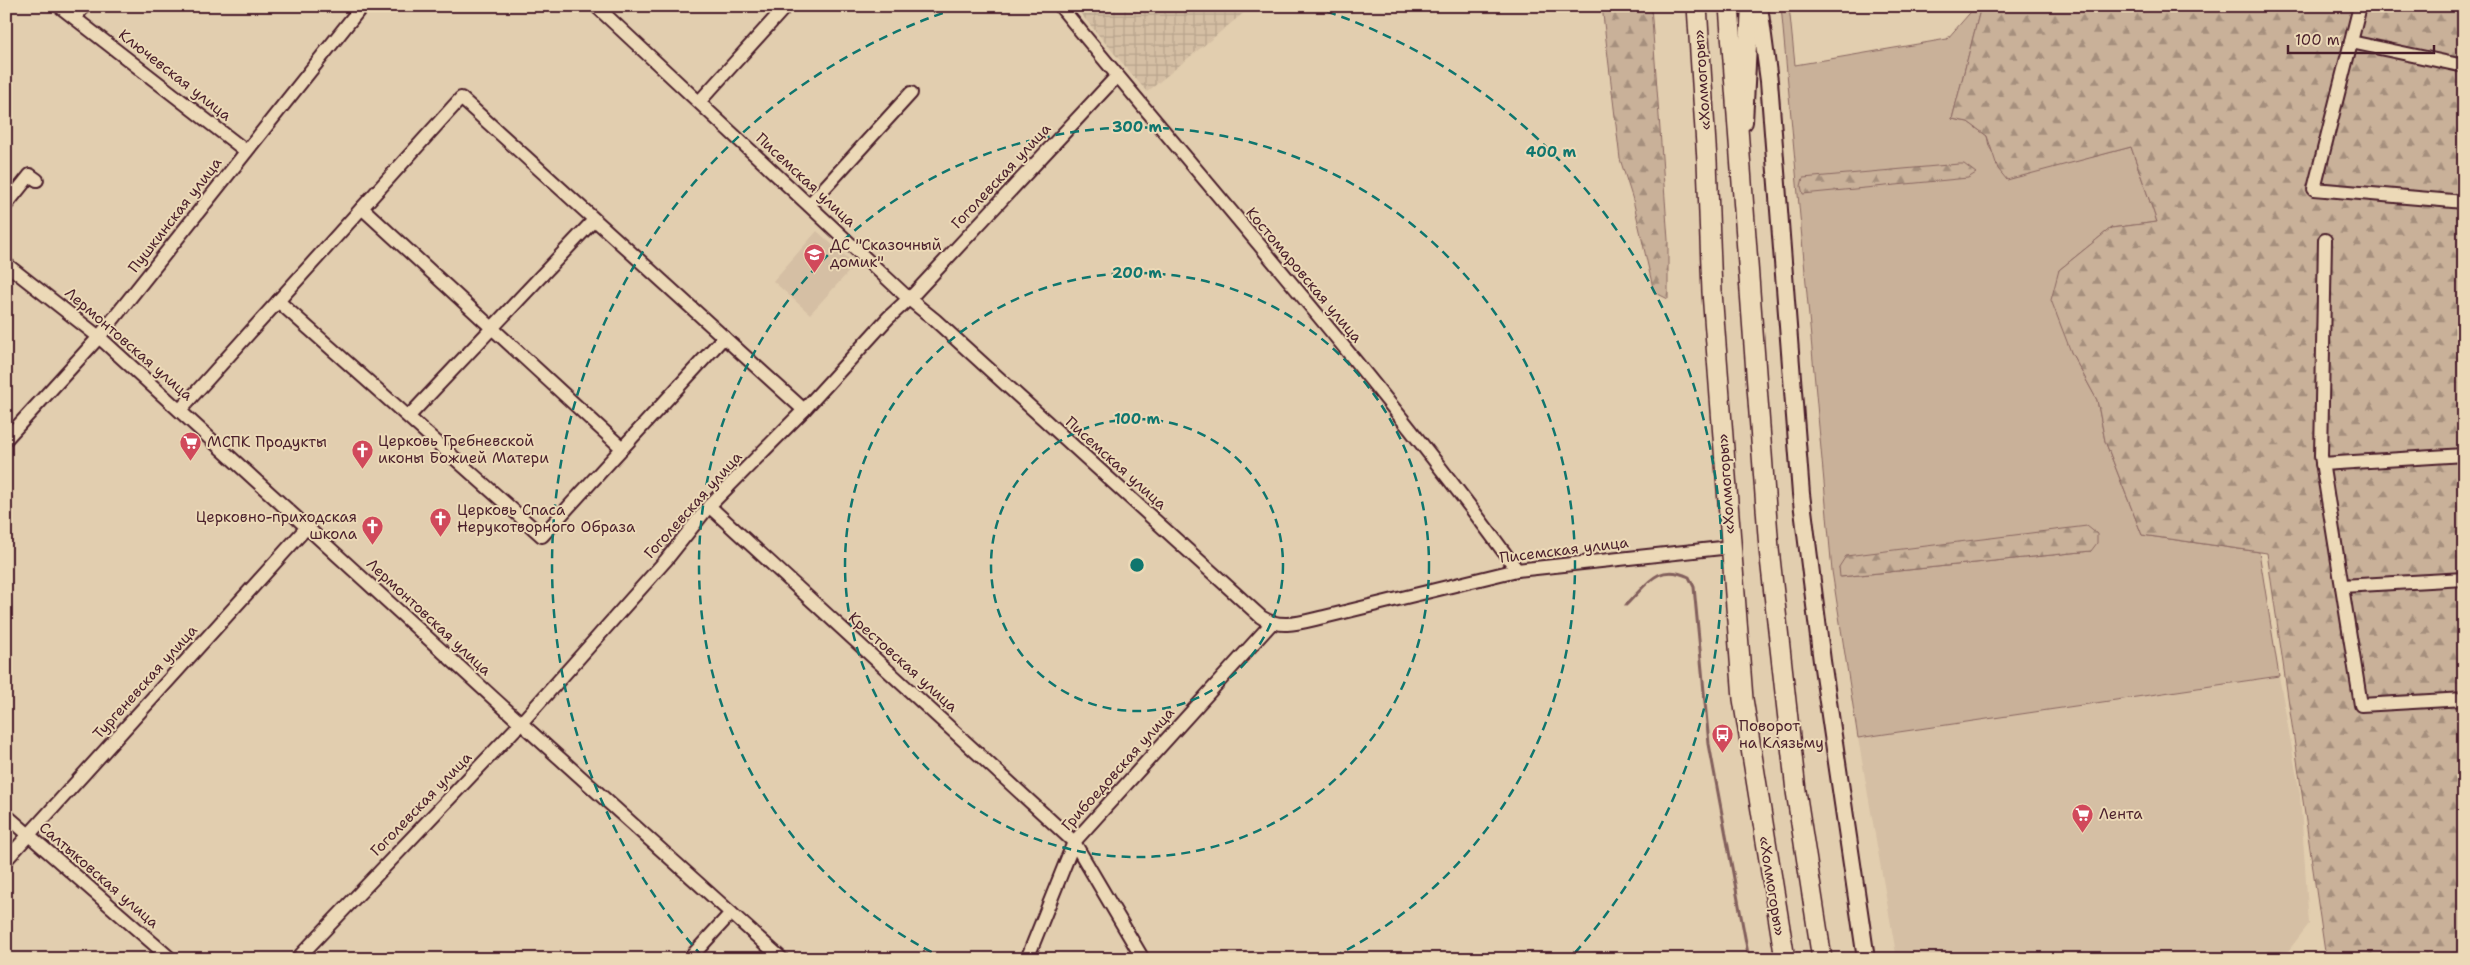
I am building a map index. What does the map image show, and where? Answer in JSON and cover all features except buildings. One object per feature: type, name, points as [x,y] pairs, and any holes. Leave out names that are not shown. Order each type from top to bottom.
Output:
[{"type":"highway","name":"«Холмогоры»","points":[[1697,6],[1708,161],[1712,292],[1744,699],[1785,959]]},
{"type":"highway","points":[[1729,6],[1769,549],[1796,791],[1822,959]]},
{"type":"main road","points":[[1742,182],[1750,6]]},
{"type":"main road","points":[[1759,6],[1769,81],[1801,494],[1822,661],[1866,959]]},
{"type":"street","name":"Ключевская улица","points":[[59,6],[246,151]]},
{"type":"street","points":[[75,18],[84,6]]},
{"type":"street","name":"Пушкинская улица","points":[[6,439],[99,337],[362,6]]},
{"type":"street","name":"Писемская улица","points":[[596,6],[909,299],[935,320],[1260,617],[1271,624],[1294,623],[1324,617],[1517,570],[1731,547]]},
{"type":"street","points":[[699,102],[786,6]]},
{"type":"street","name":"Костомаровская улица","points":[[1060,6],[1338,341],[1474,511],[1517,570]]},
{"type":"street","points":[[2360,6],[2314,189],[2464,202]]},
{"type":"street","points":[[2351,42],[2464,66]]},
{"type":"street","name":"Гоголевская улица","points":[[297,959],[521,723],[666,560],[709,506],[804,410],[888,318],[909,299],[1117,76]]},
{"type":"street","points":[[809,205],[911,93]]},
{"type":"street","points":[[180,410],[460,98],[804,410]]},
{"type":"street","points":[[6,205],[30,175],[37,180]]},
{"type":"street","points":[[362,208],[622,448]]},
{"type":"street","points":[[409,416],[594,220]]},
{"type":"street","points":[[2325,240],[2322,464],[2361,705],[2464,699]]},
{"type":"street","name":"Лермонтовская улица","points":[[6,264],[99,337],[782,959]]},
{"type":"street","points":[[278,301],[542,536],[724,337]]},
{"type":"street","points":[[2322,464],[2464,455]]},
{"type":"street","name":"Крестовская улица","points":[[709,506],[1074,842],[1144,959]]},
{"type":"street","name":"Тургеневская улица","points":[[6,860],[308,526]]},
{"type":"street","points":[[2342,586],[2464,580]]},
{"type":"street","name":"Грибоедовская улица","points":[[1027,959],[1074,842],[1271,624]]},
{"type":"street","name":"Салтыковская улица","points":[[6,815],[171,959]]},
{"type":"street","points":[[689,959],[731,913]]},
{"type":"shaded area","points":[[1074,6],[1252,6],[1147,92]]},
{"type":"shaded area","name":"ДС \"Сказочный домик\"","points":[[817,231],[855,265],[810,314],[773,281]]},
{"type":"shaded area","points":[[2279,676],[2300,794],[2309,924],[2285,955],[2254,959],[1897,959],[1858,738]]},
{"type":"green space","points":[[1602,6],[1651,6],[1668,240],[1668,299],[1654,292],[1633,200],[1620,159]]},
{"type":"green space","points":[[1781,6],[1789,6],[1795,65],[1947,39],[1976,6],[1981,6],[1952,119],[1968,122],[1987,136],[1989,146],[2007,179],[2131,147],[2157,222],[2111,228],[2059,270],[2071,352],[2097,400],[2105,441],[2142,535],[2259,552],[2279,676],[1858,738],[1832,571]],"holes":[[[2091,551],[1841,577],[1839,567]]]},
{"type":"green space","points":[[1981,6],[2464,6],[2464,959],[2345,959],[2325,952],[2267,553],[2142,535],[2105,441],[2097,400],[2071,352],[2051,300],[2059,270],[2111,228],[2157,222],[2131,147],[2007,180],[1998,169],[1987,136],[1968,122],[1952,119]]},
{"type":"green space","points":[[1964,164],[1976,173],[1968,178],[1803,194],[1801,186],[1803,178]]},
{"type":"green space","points":[[2087,526],[2097,534],[2097,543],[2091,551],[1840,577],[1839,567],[1846,556]]},
{"type":"waterway","points":[[1626,605],[1647,583],[1661,574],[1669,572],[1689,577],[1694,587],[1709,744],[1749,959]]},
{"type":"place","name":"ДС \"Сказочный домик\"","points":[[814,273]]},
{"type":"place","name":"МСПК Продукты","points":[[191,461]]},
{"type":"place","name":"Церковь Гребневской иконы Божией Матери","points":[[362,469]]},
{"type":"place","name":"Церковь Спаса Нерукотворного Образа","points":[[441,538]]},
{"type":"place","name":"Церковно-приходская школа","points":[[373,545]]},
{"type":"place","name":"Поворот на Клязьму","points":[[1723,754]]},
{"type":"place","name":"Лента","points":[[2083,833]]}]
